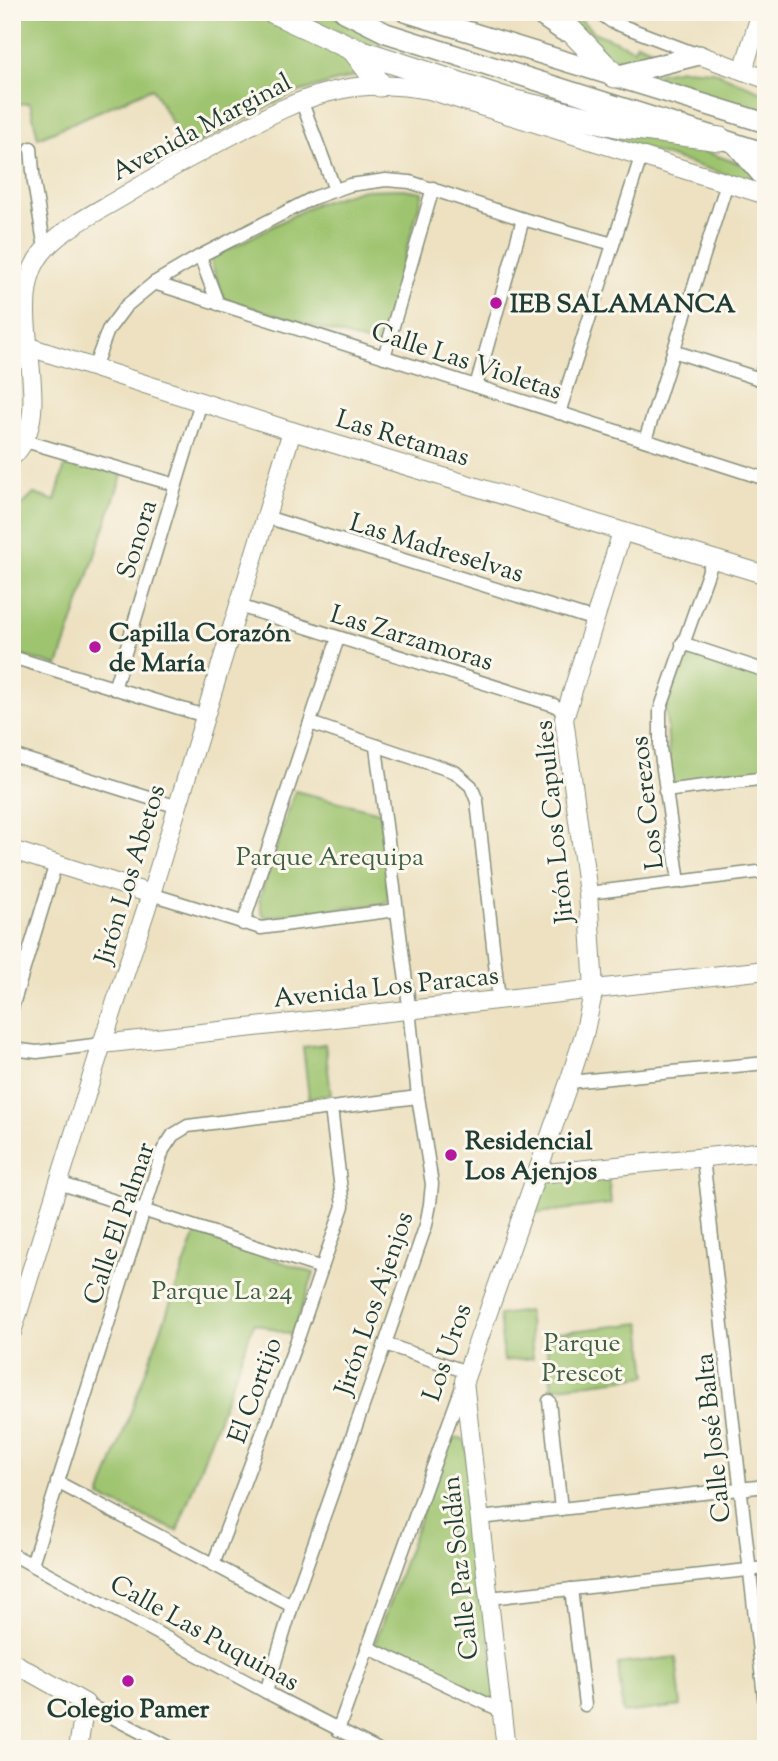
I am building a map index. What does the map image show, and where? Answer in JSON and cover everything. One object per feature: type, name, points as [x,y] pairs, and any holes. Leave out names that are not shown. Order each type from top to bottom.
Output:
[{"type":"highway","points":[[274,12],[352,49],[515,102],[621,126],[728,141]]},
{"type":"highway","points":[[554,12],[615,76]]},
{"type":"highway","points":[[352,49],[380,85]]},
{"type":"highway","points":[[515,102],[553,130]]},
{"type":"main road","points":[[344,12],[394,35],[766,153]]},
{"type":"main road","points":[[405,12],[766,123]]},
{"type":"main road","points":[[536,12],[581,43]]},
{"type":"main road","points":[[615,76],[699,55]]},
{"type":"main road","points":[[728,141],[766,180]]},
{"type":"street","points":[[598,12],[612,22],[766,79]]},
{"type":"street","points":[[743,71],[761,12]]},
{"type":"street","name":"Avenida Marginal","points":[[12,457],[25,441],[32,423],[33,401],[26,346],[25,299],[34,265],[45,249],[73,226],[175,165],[301,100],[341,89],[380,85],[415,87],[766,195]]},
{"type":"street","points":[[301,100],[335,190]]},
{"type":"street","points":[[31,148],[45,249]]},
{"type":"street","points":[[559,413],[641,157]]},
{"type":"street","points":[[94,368],[108,330],[126,306],[154,283],[200,256],[313,198],[350,185],[386,180],[411,182],[523,219],[613,244]]},
{"type":"street","points":[[645,440],[727,183]]},
{"type":"street","points":[[384,357],[433,188]]},
{"type":"street","points":[[476,386],[523,219]]},
{"type":"street","points":[[200,256],[218,304]]},
{"type":"street","name":"Calle Las Violetas","points":[[154,283],[766,479]]},
{"type":"street","name":"Las Retamas","points":[[26,346],[292,431],[766,575]]},
{"type":"street","points":[[673,351],[763,380],[766,360]]},
{"type":"street","name":"Sonora","points":[[114,689],[201,402]]},
{"type":"street","name":"Jirón Los Abetos","points":[[12,1332],[151,894],[292,431]]},
{"type":"street","points":[[25,441],[176,485]]},
{"type":"street","name":"Las Madreselvas","points":[[266,517],[595,620]]},
{"type":"street","name":"Jirón Los Capulíes","points":[[594,989],[588,893],[564,719],[622,532]]},
{"type":"street","name":"Los Cerezos","points":[[679,882],[660,748],[660,710],[713,559]]},
{"type":"street","name":"Las Zarzamoras","points":[[239,606],[554,705],[560,709],[564,719]]},
{"type":"street","points":[[243,924],[338,638]]},
{"type":"street","points":[[682,643],[766,671]]},
{"type":"street","points":[[12,657],[205,716]]},
{"type":"street","points":[[310,723],[455,772],[471,786],[477,801],[499,1000]]},
{"type":"street","name":"Jirón Los Ajenjos","points":[[266,1692],[292,1606],[426,1225],[430,1204],[432,1184],[418,1097],[376,747]]},
{"type":"street","points":[[12,755],[178,807]]},
{"type":"street","points":[[666,790],[766,778]]},
{"type":"street","points":[[12,850],[261,928],[396,910]]},
{"type":"street","points":[[12,1008],[56,863]]},
{"type":"street","points":[[588,893],[766,871]]},
{"type":"street","name":"Avenida Los Paracas","points":[[12,1049],[37,1052],[766,970]]},
{"type":"street","name":"Los Uros","points":[[338,1730],[569,1082],[584,1035],[594,989]]},
{"type":"street","points":[[569,1082],[766,1063]]},
{"type":"street","name":"Calle El Palmar","points":[[32,1564],[163,1150],[173,1135],[188,1126],[418,1097]]},
{"type":"street","name":"El Cortijo","points":[[213,1564],[344,1206],[331,1108]]},
{"type":"street","points":[[537,1174],[766,1151]]},
{"type":"street","name":"Calle José Balta","points":[[703,1158],[766,1714]]},
{"type":"street","points":[[59,1183],[322,1268]]},
{"type":"street","points":[[385,1343],[466,1377]]},
{"type":"street","name":"Calle Paz Soldán","points":[[466,1377],[506,1749]]},
{"type":"street","points":[[549,1401],[561,1509]]},
{"type":"street","points":[[444,1436],[457,1433],[471,1441]]},
{"type":"street","points":[[57,1482],[292,1606]]},
{"type":"street","points":[[480,1518],[766,1486]]},
{"type":"street","name":"Calle Las Puquinas","points":[[12,1554],[377,1749]]},
{"type":"street","points":[[489,1598],[766,1568]]},
{"type":"street","points":[[571,1589],[585,1704]]},
{"type":"street","points":[[367,1647],[502,1711]]},
{"type":"street","points":[[12,1662],[173,1749]]},
{"type":"street","points":[[78,1749],[85,1703]]},
{"type":"green space","points":[[29,12],[253,12],[312,40],[383,68],[292,94],[187,149],[152,88],[38,138],[30,103],[15,104],[12,94],[12,23]]},
{"type":"green space","points":[[292,12],[326,12],[383,40],[380,49]]},
{"type":"green space","points":[[560,12],[573,12],[593,32],[634,49],[637,43],[674,58],[628,63],[611,57]]},
{"type":"green space","points":[[682,69],[713,71],[766,94],[766,115],[642,76]]},
{"type":"green space","points":[[551,120],[672,140],[766,173],[766,187]]},
{"type":"green space","points":[[403,189],[423,192],[379,346],[224,299],[210,259],[313,205],[360,190]]},
{"type":"green space","points":[[67,458],[122,475],[58,666],[12,653],[12,515],[34,494],[55,501]]},
{"type":"green space","points":[[685,650],[766,677],[766,772],[671,784],[666,711]]},
{"type":"green space","name":"Parque Arequipa","points":[[295,791],[380,812],[389,900],[382,904],[266,917],[262,913],[259,900]]},
{"type":"green space","points":[[325,1044],[331,1095],[309,1098],[303,1047]]},
{"type":"green space","points":[[608,1172],[611,1204],[530,1214],[540,1184],[546,1180]]},
{"type":"green space","name":"Parque La 24","points":[[196,1233],[314,1273],[292,1335],[254,1323],[177,1531],[100,1497]]},
{"type":"green space","points":[[528,1311],[533,1358],[504,1361],[499,1315]]},
{"type":"green space","name":"Parque Prescot","points":[[641,1323],[647,1376],[552,1388],[545,1334]]},
{"type":"green space","points":[[462,1438],[466,1443],[497,1704],[374,1645],[448,1441]]},
{"type":"green space","points":[[676,1657],[681,1706],[623,1713],[618,1664]]},
{"type":"place","name":"IEB SALAMANCA","points":[[496,303]]},
{"type":"place","name":"Capilla Corazón de María","points":[[95,647]]},
{"type":"place","name":"Residencial Los Ajenjos","points":[[451,1155]]},
{"type":"place","name":"Colegio Pamer","points":[[128,1681]]}]
